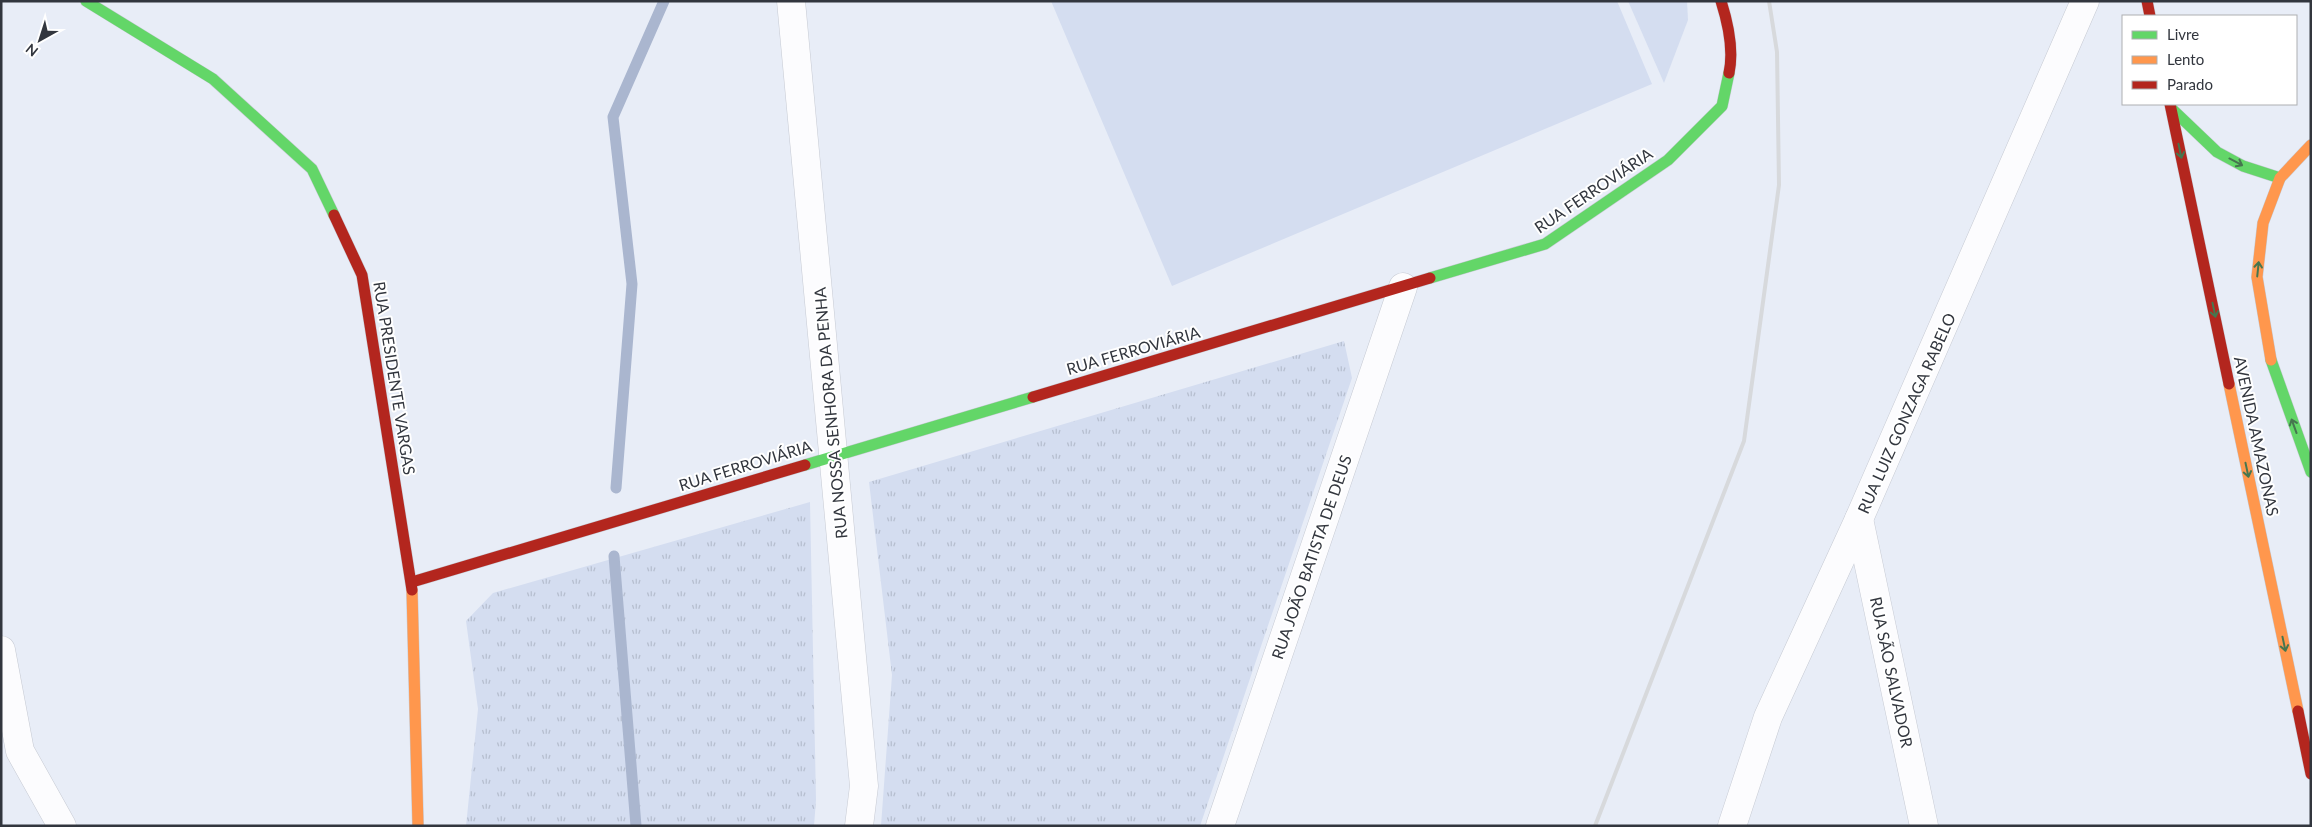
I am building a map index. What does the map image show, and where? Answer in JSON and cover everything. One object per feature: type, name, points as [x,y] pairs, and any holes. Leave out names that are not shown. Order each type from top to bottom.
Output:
[{"type":"street","name":"RUA PRESIDENTE VARGAS","points":[[86,1],[213,79],[312,169],[362,275],[412,582],[418,826]]},
{"type":"street","name":"RUA NOSSA SENHORA DA PENHA","points":[[791,1],[864,786],[859,826]]},
{"type":"street","name":"RUA FERROVIÁRIA","points":[[412,582],[834,455],[1403,288],[1545,244],[1668,160],[1722,106],[1730,64],[1728,22],[1720,1]]},
{"type":"street","name":"RUA LUIZ GONZAGA RABELO","points":[[1732,826],[1768,717],[1859,519],[2085,1]]},
{"type":"street","points":[[2147,1],[2150,15]]},
{"type":"street","points":[[2171,106],[2217,152],[2243,166],[2280,178]]},
{"type":"street","name":"AVENIDA AMAZONAS","points":[[2171,106],[2311,774]]},
{"type":"street","name":"AVENIDA AMAZONAS","points":[[2311,145],[2280,178],[2263,224],[2256,277],[2268,352],[2311,472]]},
{"type":"street","name":"RUA JOÃO BATISTA DE DEUS","points":[[1220,826],[1403,288]]},
{"type":"street","name":"RUA SÃO SALVADOR","points":[[1859,519],[1924,826]]},
{"type":"street","points":[[1,650],[20,751],[62,826]]},
{"type":"green space","points":[[1051,1],[1617,1],[1652,84],[1172,286]]},
{"type":"green space","points":[[1628,1],[1687,1],[1688,20],[1664,83]]},
{"type":"green space","points":[[1344,341],[1352,378],[1200,826],[881,826],[892,675],[869,482]]},
{"type":"green space","points":[[810,502],[816,800],[814,826],[466,826],[478,709],[466,621],[493,593]]},
{"type":"waterway","points":[[616,488],[632,284],[613,117],[664,1]]},
{"type":"waterway","points":[[614,556],[636,826]]},
{"type":"railway","points":[[1595,826],[1744,441],[1779,185],[1777,52],[1769,1]]},
{"type":"traffic: fast","points":[[86,1],[213,79],[312,169],[334,215]]},
{"type":"traffic: fast","points":[[1430,278],[1545,244],[1668,160],[1722,106],[1729,73]]},
{"type":"traffic: fast","points":[[2172,109],[2217,152],[2243,166],[2280,178]]},
{"type":"traffic: fast","points":[[2271,360],[2311,472]]},
{"type":"traffic: fast","points":[[805,465],[1033,397]]},
{"type":"traffic: slow","points":[[2271,360],[2257,277],[2263,223],[2280,178],[2311,145]]},
{"type":"traffic: slow","points":[[2229,384],[2298,711]]},
{"type":"traffic: slow","points":[[412,590],[418,826]]},
{"type":"traffic: jam","points":[[1721,1],[1730,37],[1729,73]]},
{"type":"traffic: jam","points":[[2147,1],[2150,15]]},
{"type":"traffic: jam","points":[[2170,105],[2229,384]]},
{"type":"traffic: jam","points":[[334,215],[362,275],[412,590]]},
{"type":"traffic: jam","points":[[1033,397],[1430,278]]},
{"type":"traffic: jam","points":[[412,582],[805,465]]},
{"type":"traffic: jam","points":[[2298,711],[2311,774]]}]
